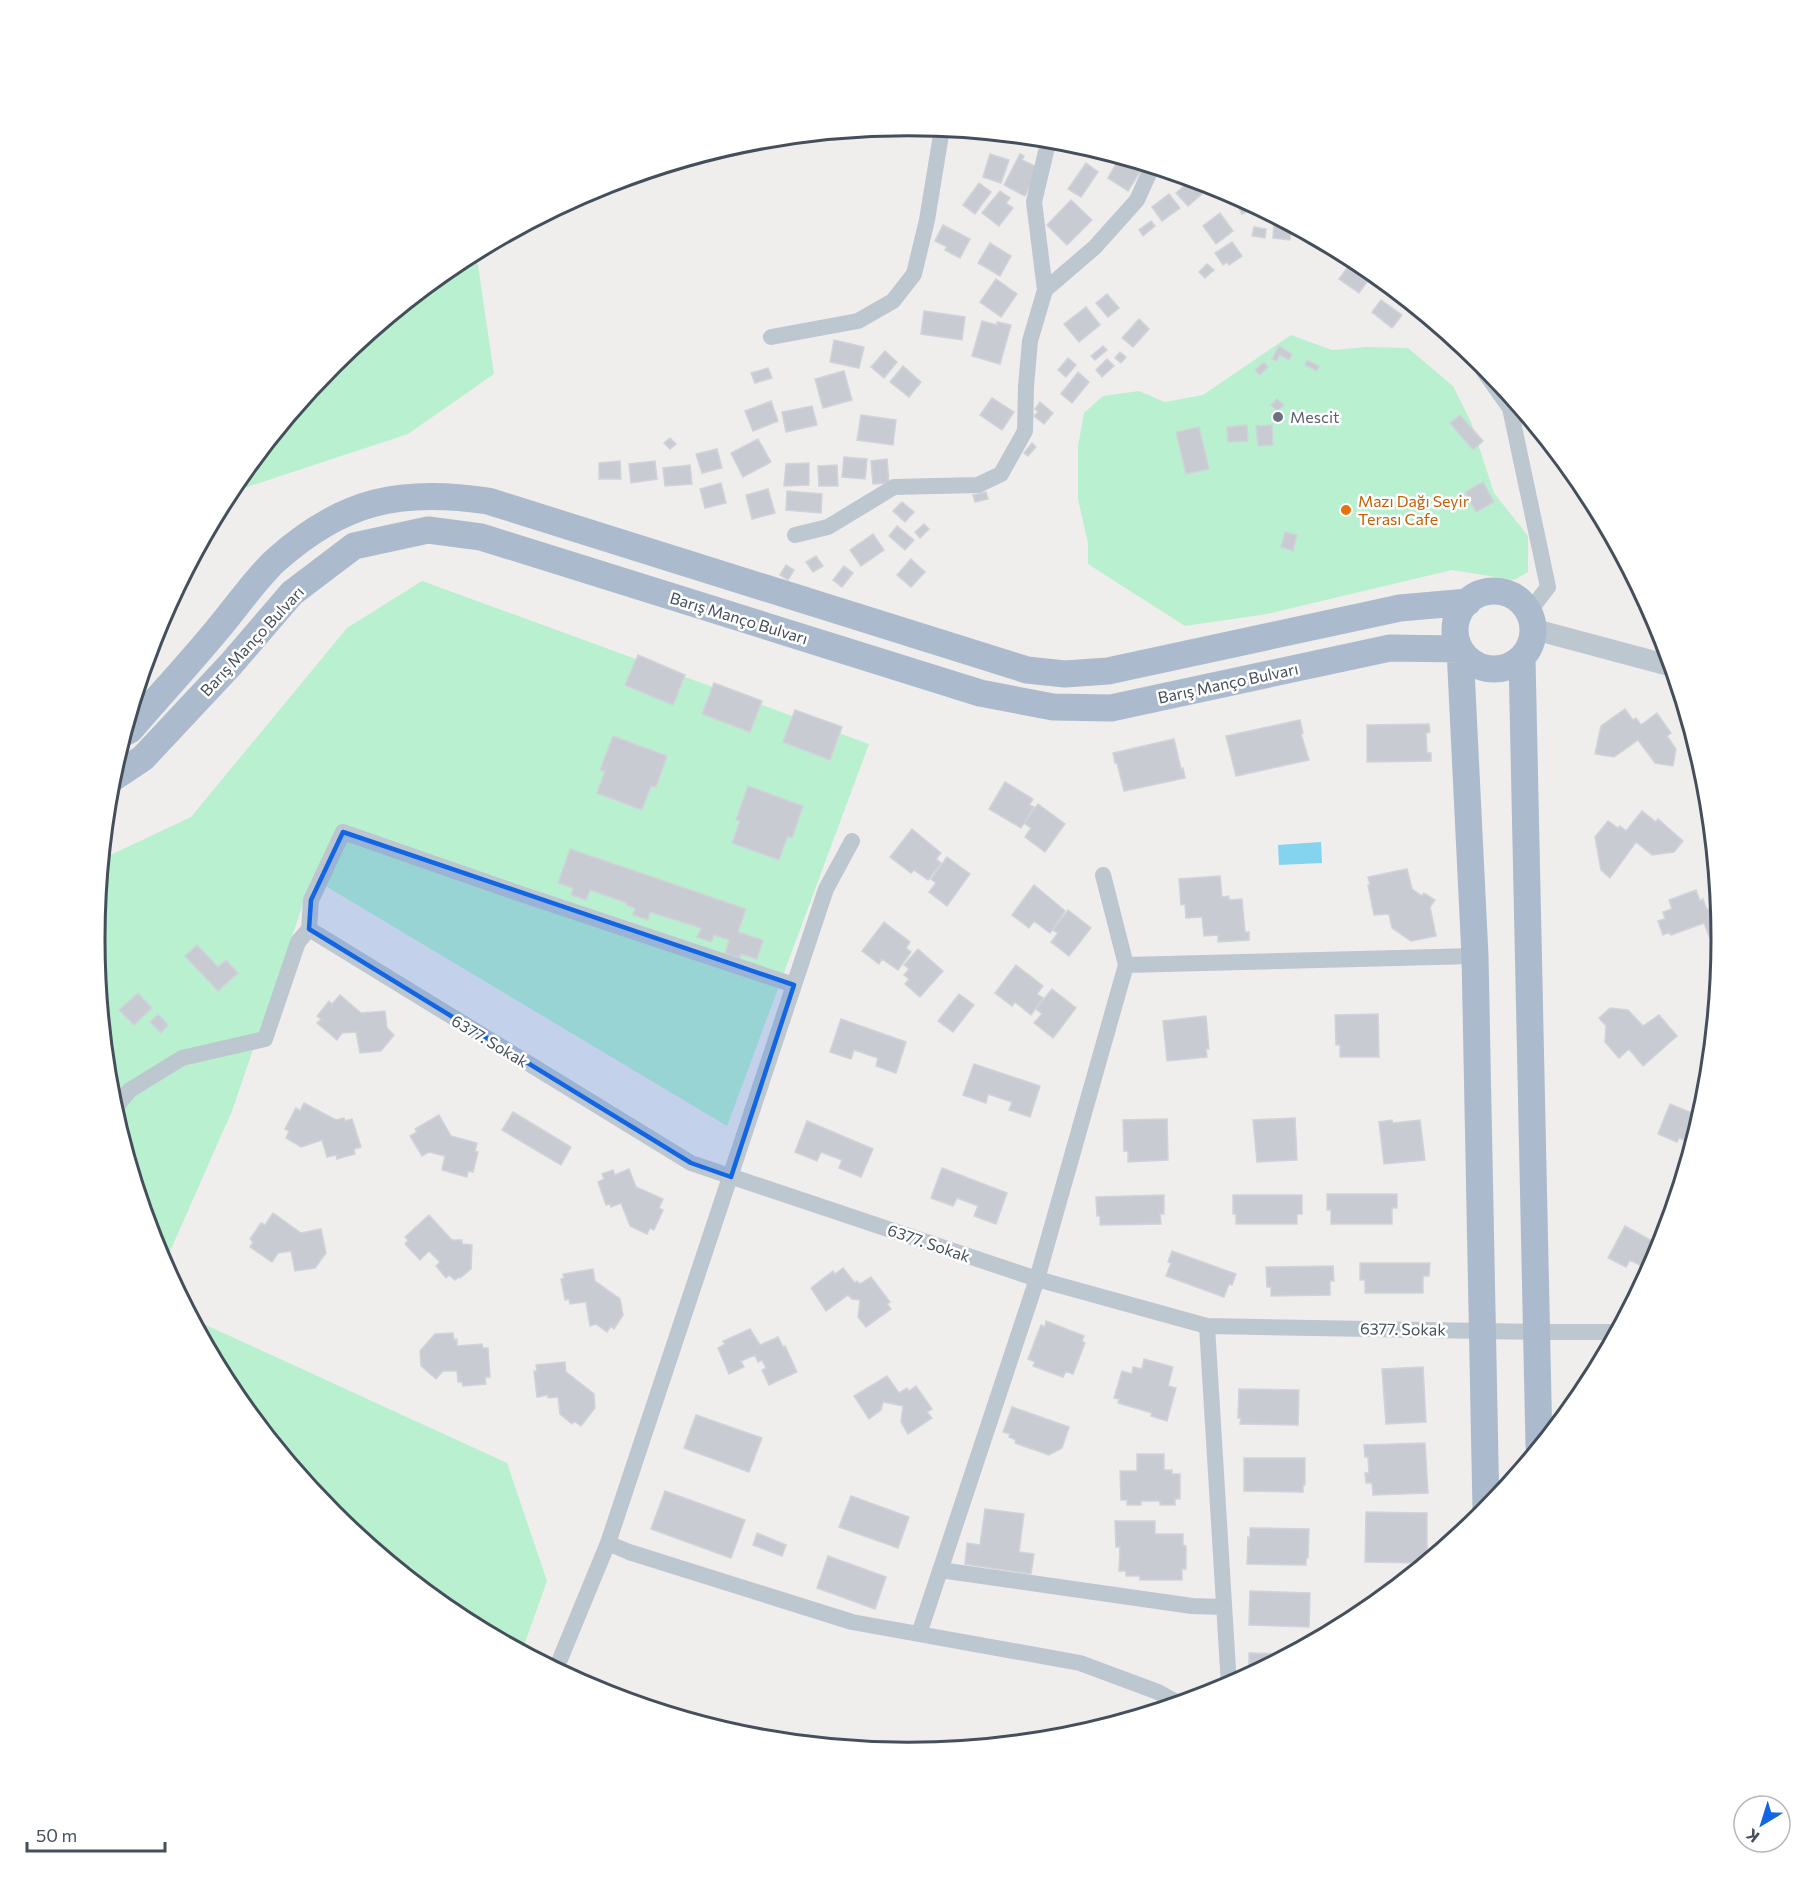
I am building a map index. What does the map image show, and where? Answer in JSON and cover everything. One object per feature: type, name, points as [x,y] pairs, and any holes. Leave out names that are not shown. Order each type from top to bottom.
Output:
[{"type":"main road","name":"Barış Manço Bulvarı","points":[[134,724],[275,561],[333,518],[374,502],[415,496],[450,496],[488,501],[1026,670],[1065,674],[1108,671],[1400,608],[1468,602]]},
{"type":"main road","name":"Barış Manço Bulvarı","points":[[122,772],[143,758],[231,664],[292,593],[354,546],[428,530],[482,537],[980,693],[1053,707],[1111,708],[1389,648],[1460,649]]},
{"type":"main road","points":[[1460,649],[1472,662],[1489,669],[1507,667],[1522,658],[1530,645],[1531,621],[1517,599],[1501,592],[1483,593],[1468,602],[1457,619],[1455,629],[1460,649],[1475,956],[1486,1496]]},
{"type":"main road","points":[[1522,658],[1539,1436]]},
{"type":"street","points":[[771,337],[858,321],[893,301],[914,274],[927,220],[941,137]]},
{"type":"street","points":[[795,536],[828,527],[894,487],[978,485],[1001,474],[1025,431],[1030,340],[1045,290],[1034,202],[1047,148]]},
{"type":"street","points":[[1045,290],[1095,247],[1137,200],[1149,174]]},
{"type":"street","points":[[1509,407],[1548,587],[1531,621],[1661,663]]},
{"type":"street","points":[[121,1101],[130,1090],[182,1058],[265,1039],[298,942],[309,929],[311,900],[343,832],[794,985]]},
{"type":"street","points":[[559,1662],[608,1543],[826,889],[852,841]]},
{"type":"street","points":[[919,1634],[1037,1279],[1126,965],[1103,875]]},
{"type":"street","name":"6377. Sokak","points":[[309,929],[691,1163],[1037,1279],[1207,1326],[1608,1332]]},
{"type":"street","points":[[1126,965],[1475,956]]},
{"type":"street","points":[[1207,1326],[1227,1675]]},
{"type":"street","points":[[608,1543],[629,1552],[852,1622],[1080,1663],[1169,1698]]},
{"type":"street","points":[[940,1570],[1192,1606],[1223,1607]]},
{"type":"highlighted area","points":[[343,832],[794,985],[731,1177],[691,1163],[309,929],[311,900]]},
{"type":"green space","points":[[477,262],[494,374],[408,434],[243,488],[271,450],[340,371],[419,302]]},
{"type":"green space","points":[[1291,335],[1332,350],[1366,347],[1408,348],[1453,386],[1471,422],[1494,493],[1528,536],[1528,572],[1514,580],[1452,570],[1267,614],[1185,626],[1088,564],[1088,543],[1078,499],[1078,446],[1084,413],[1103,396],[1139,391],[1165,402],[1203,395]]},
{"type":"green space","points":[[422,581],[869,744],[727,1126],[312,878],[232,1111],[169,1253],[132,1147],[120,1096],[112,1044],[105,939],[110,855],[191,817],[347,628]]},
{"type":"green space","points":[[204,1324],[507,1463],[547,1581],[525,1644],[462,1607],[419,1576],[340,1507],[304,1468],[240,1385]]},
{"type":"water","points":[[1321,842],[1322,863],[1279,865],[1278,845]]},
{"type":"building","points":[[990,154],[1009,160],[1001,183],[983,177]]},
{"type":"building","points":[[1020,154],[1024,156],[1022,160],[1039,168],[1025,196],[1004,185]]},
{"type":"building","points":[[1086,163],[1098,172],[1081,197],[1068,189]]},
{"type":"building","points":[[1116,163],[1141,171],[1128,191],[1108,178]]},
{"type":"building","points":[[979,183],[991,192],[975,214],[963,205]]},
{"type":"building","points":[[1184,186],[1202,194],[1188,206],[1176,193]]},
{"type":"building","points":[[1000,191],[1010,198],[1006,203],[1013,208],[999,226],[982,213]]},
{"type":"building","points":[[1169,194],[1180,208],[1162,221],[1152,207]]},
{"type":"building","points":[[1071,200],[1092,220],[1067,245],[1047,225]]},
{"type":"building","points":[[1220,213],[1233,231],[1216,244],[1203,226]]},
{"type":"building","points":[[1151,221],[1155,226],[1143,236],[1139,230]]},
{"type":"building","points":[[943,225],[970,239],[960,258],[945,250],[947,247],[935,241]]},
{"type":"building","points":[[1274,225],[1290,234],[1290,240],[1273,238]]},
{"type":"building","points":[[1254,227],[1266,229],[1265,238],[1252,236]]},
{"type":"building","points":[[1232,242],[1242,256],[1229,265],[1227,262],[1223,265],[1215,253]]},
{"type":"building","points":[[990,243],[1011,256],[1000,276],[978,263]]},
{"type":"building","points":[[1207,264],[1214,270],[1205,278],[1199,272]]},
{"type":"building","points":[[1347,268],[1367,282],[1359,293],[1339,279]]},
{"type":"building","points":[[996,279],[1017,294],[1001,317],[980,302]]},
{"type":"building","points":[[1107,294],[1119,308],[1108,317],[1096,303]]},
{"type":"building","points":[[1381,300],[1402,315],[1392,328],[1372,312]]},
{"type":"building","points":[[1086,307],[1100,325],[1079,342],[1064,324]]},
{"type":"building","points":[[924,311],[965,317],[962,340],[921,334]]},
{"type":"building","points":[[1139,319],[1149,329],[1133,347],[1122,338]]},
{"type":"building","points":[[982,321],[997,325],[997,322],[1011,325],[1000,364],[972,356]]},
{"type":"building","points":[[834,340],[864,347],[859,368],[830,362]]},
{"type":"building","points":[[1103,346],[1107,350],[1095,360],[1091,356]]},
{"type":"building","points":[[1279,346],[1292,354],[1289,360],[1280,355],[1276,361],[1272,359]]},
{"type":"building","points":[[885,351],[897,362],[884,378],[871,367]]},
{"type":"building","points":[[1120,352],[1126,357],[1121,363],[1115,358]]},
{"type":"building","points":[[1068,358],[1076,365],[1066,377],[1058,370]]},
{"type":"building","points":[[1107,359],[1114,366],[1102,377],[1096,370]]},
{"type":"building","points":[[1307,360],[1319,366],[1317,371],[1305,365]]},
{"type":"building","points":[[1264,362],[1268,367],[1260,375],[1255,370]]},
{"type":"building","points":[[903,366],[921,382],[909,397],[890,382]]},
{"type":"building","points":[[768,368],[772,378],[755,383],[751,373]]},
{"type":"building","points":[[844,371],[852,400],[823,408],[815,379]]},
{"type":"building","points":[[1078,372],[1089,382],[1072,403],[1061,394]]},
{"type":"building","points":[[992,398],[1014,412],[1002,430],[980,415]]},
{"type":"building","points":[[1277,399],[1284,405],[1277,411],[1271,405]]},
{"type":"building","points":[[771,401],[778,421],[753,431],[745,411]]},
{"type":"building","points":[[1040,402],[1053,413],[1044,424],[1034,416],[1038,412],[1035,409]]},
{"type":"building","points":[[812,406],[817,425],[786,432],[782,412]]},
{"type":"building","points":[[861,415],[896,420],[893,445],[857,440]]},
{"type":"building","points":[[1460,415],[1483,441],[1473,450],[1450,423]]},
{"type":"building","points":[[1247,425],[1248,441],[1228,442],[1227,427]]},
{"type":"building","points":[[1272,425],[1273,445],[1258,446],[1256,426]]},
{"type":"building","points":[[1199,427],[1209,469],[1186,474],[1176,432]]},
{"type":"building","points":[[670,438],[676,444],[670,449],[664,443]]},
{"type":"building","points":[[758,439],[771,462],[743,477],[731,453]]},
{"type":"building","points":[[1032,443],[1036,447],[1028,456],[1024,453]]},
{"type":"building","points":[[717,449],[722,468],[702,473],[696,454]]},
{"type":"building","points":[[844,457],[867,459],[865,479],[842,477]]},
{"type":"building","points":[[887,459],[889,483],[873,484],[871,461]]},
{"type":"building","points":[[620,461],[621,479],[599,479],[599,463]]},
{"type":"building","points":[[655,461],[657,479],[631,483],[629,464]]},
{"type":"building","points":[[809,463],[809,485],[784,486],[786,464]]},
{"type":"building","points":[[690,465],[692,484],[665,486],[663,468]]},
{"type":"building","points":[[837,465],[838,486],[819,486],[818,466]]},
{"type":"building","points":[[1483,482],[1494,502],[1476,512],[1465,492]]},
{"type":"building","points":[[721,483],[726,503],[705,508],[700,489]]},
{"type":"building","points":[[768,489],[775,513],[752,519],[746,495]]},
{"type":"building","points":[[787,491],[822,494],[821,513],[786,510]]},
{"type":"building","points":[[986,492],[988,499],[975,502],[973,495]]},
{"type":"building","points":[[902,502],[914,512],[905,522],[893,511]]},
{"type":"building","points":[[924,524],[929,529],[920,538],[915,532]]},
{"type":"building","points":[[897,526],[914,540],[905,550],[889,536]]},
{"type":"building","points":[[1285,532],[1297,535],[1293,551],[1281,547]]},
{"type":"building","points":[[873,534],[884,550],[861,566],[850,550]]},
{"type":"building","points":[[816,556],[823,566],[813,572],[806,562]]},
{"type":"building","points":[[911,559],[925,572],[911,587],[897,575]]},
{"type":"building","points":[[786,565],[794,570],[788,580],[780,575]]},
{"type":"building","points":[[844,566],[853,573],[842,587],[833,580]]},
{"type":"building","points":[[638,655],[685,675],[673,705],[625,685]]},
{"type":"building","points":[[714,683],[762,701],[750,732],[702,714]]},
{"type":"building","points":[[1625,709],[1633,720],[1636,718],[1641,725],[1657,713],[1671,733],[1667,736],[1676,749],[1673,766],[1655,763],[1638,740],[1614,757],[1595,754],[1601,726]]},
{"type":"building","points":[[795,710],[842,727],[830,760],[783,742]]},
{"type":"building","points":[[1300,720],[1303,733],[1301,734],[1309,760],[1236,776],[1226,736]]},
{"type":"building","points":[[1429,724],[1430,732],[1426,733],[1427,753],[1431,753],[1431,761],[1367,762],[1367,725]]},
{"type":"building","points":[[613,736],[667,756],[656,787],[651,786],[642,810],[597,793],[605,771],[600,770]]},
{"type":"building","points":[[1174,739],[1185,778],[1124,791],[1113,753]]},
{"type":"building","points":[[1005,782],[1033,799],[1029,805],[1034,807],[1021,828],[989,809]]},
{"type":"building","points":[[748,786],[803,806],[792,838],[787,837],[779,860],[732,843],[740,821],[736,820]]},
{"type":"building","points":[[1038,804],[1065,824],[1045,852],[1025,837],[1031,828],[1024,823]]},
{"type":"building","points":[[1642,811],[1656,822],[1658,819],[1683,841],[1674,852],[1652,855],[1636,842],[1610,878],[1601,870],[1595,837],[1608,821],[1626,831]]},
{"type":"building","points":[[912,829],[941,853],[936,859],[941,863],[928,880],[914,870],[911,873],[890,857]]},
{"type":"building","points":[[570,849],[746,909],[738,932],[763,940],[757,959],[741,954],[740,958],[725,953],[729,940],[714,935],[711,942],[697,937],[701,928],[650,912],[648,920],[633,915],[635,908],[626,905],[627,903],[590,890],[586,900],[571,895],[573,888],[558,883]]},
{"type":"building","points":[[947,857],[970,874],[947,906],[929,892],[936,883],[931,879]]},
{"type":"building","points":[[1407,869],[1412,889],[1422,896],[1424,893],[1435,900],[1430,907],[1436,936],[1411,941],[1392,928],[1389,914],[1374,915],[1368,877]]},
{"type":"building","points":[[1220,876],[1222,897],[1229,896],[1229,900],[1242,899],[1245,932],[1249,932],[1249,940],[1218,942],[1218,935],[1204,936],[1202,917],[1186,918],[1185,904],[1181,905],[1179,879]]},
{"type":"building","points":[[1034,885],[1065,911],[1050,933],[1034,921],[1029,928],[1012,915]]},
{"type":"building","points":[[1696,890],[1700,901],[1703,899],[1707,910],[1710,909],[1711,941],[1704,923],[1671,935],[1669,932],[1663,935],[1658,921],[1665,919],[1663,912],[1672,909],[1669,900]]},
{"type":"building","points":[[1068,910],[1091,928],[1069,956],[1051,942],[1058,933],[1053,930]]},
{"type":"building","points":[[884,922],[910,942],[906,948],[911,952],[898,970],[882,959],[879,964],[862,951]]},
{"type":"building","points":[[197,945],[218,967],[226,960],[238,973],[218,991],[185,956]]},
{"type":"building","points":[[918,949],[943,971],[920,997],[905,984],[909,979],[904,975],[909,969],[904,965]]},
{"type":"building","points":[[1016,965],[1043,986],[1037,994],[1043,998],[1031,1015],[1015,1002],[1012,1006],[995,993]]},
{"type":"building","points":[[1052,989],[1076,1008],[1053,1038],[1034,1023],[1042,1014],[1036,1009]]},
{"type":"building","points":[[138,993],[152,1008],[134,1025],[119,1010]]},
{"type":"building","points":[[959,994],[974,1005],[953,1032],[938,1021]]},
{"type":"building","points":[[340,995],[361,1013],[385,1011],[387,1028],[394,1035],[381,1051],[360,1053],[356,1032],[342,1033],[337,1040],[317,1023],[321,1019],[317,1016],[329,1001],[332,1004]]},
{"type":"building","points":[[1610,1008],[1628,1010],[1643,1026],[1659,1015],[1677,1036],[1643,1066],[1629,1049],[1619,1058],[1605,1042],[1606,1026],[1599,1018]]},
{"type":"building","points":[[158,1014],[168,1025],[161,1033],[150,1022]]},
{"type":"building","points":[[1378,1014],[1379,1057],[1340,1057],[1340,1045],[1336,1045],[1335,1015]]},
{"type":"building","points":[[1206,1016],[1209,1049],[1206,1049],[1207,1057],[1167,1061],[1163,1021]]},
{"type":"building","points":[[841,1019],[906,1042],[896,1073],[876,1066],[878,1058],[854,1050],[851,1059],[830,1052]]},
{"type":"building","points":[[974,1064],[1040,1086],[1030,1117],[1009,1110],[1012,1102],[988,1094],[986,1103],[963,1095]]},
{"type":"building","points":[[304,1103],[336,1120],[352,1119],[361,1147],[354,1149],[355,1154],[337,1159],[336,1155],[327,1157],[322,1140],[301,1147],[286,1138],[289,1131],[285,1129],[296,1108],[300,1111]]},
{"type":"building","points":[[1670,1104],[1692,1113],[1686,1141],[1679,1138],[1677,1142],[1658,1134]]},
{"type":"building","points":[[513,1112],[571,1147],[561,1165],[502,1130]]},
{"type":"building","points":[[439,1115],[451,1136],[477,1143],[475,1151],[478,1152],[473,1172],[468,1171],[467,1177],[442,1170],[445,1156],[429,1152],[422,1156],[410,1136],[417,1132],[415,1129]]},
{"type":"building","points":[[1295,1118],[1297,1160],[1257,1162],[1253,1120]]},
{"type":"building","points":[[1167,1119],[1168,1160],[1128,1162],[1128,1151],[1124,1151],[1123,1120]]},
{"type":"building","points":[[1392,1120],[1393,1123],[1420,1120],[1425,1160],[1384,1164],[1379,1122]]},
{"type":"building","points":[[807,1121],[873,1149],[861,1177],[839,1168],[842,1160],[821,1152],[817,1161],[795,1152]]},
{"type":"building","points":[[942,1168],[1007,1193],[996,1224],[974,1216],[978,1206],[957,1198],[953,1206],[931,1198]]},
{"type":"building","points":[[629,1169],[636,1187],[663,1199],[659,1208],[663,1210],[654,1230],[650,1228],[647,1234],[630,1226],[621,1203],[611,1207],[610,1204],[606,1205],[598,1182],[604,1179],[602,1174],[613,1170],[615,1175]]},
{"type":"building","points":[[1327,1194],[1397,1194],[1397,1208],[1392,1208],[1392,1224],[1331,1224],[1331,1210],[1327,1210]]},
{"type":"building","points":[[1164,1195],[1164,1214],[1160,1214],[1161,1224],[1100,1225],[1096,1197]]},
{"type":"building","points":[[1233,1195],[1302,1195],[1302,1214],[1297,1214],[1297,1224],[1236,1224],[1236,1214],[1233,1214]]},
{"type":"building","points":[[273,1213],[301,1233],[321,1229],[326,1253],[315,1268],[295,1271],[291,1251],[278,1253],[272,1262],[250,1247],[253,1242],[250,1239],[261,1223],[265,1225]]},
{"type":"building","points":[[429,1215],[452,1240],[462,1240],[462,1244],[472,1245],[471,1269],[460,1278],[455,1280],[449,1275],[446,1278],[436,1266],[440,1262],[429,1251],[420,1260],[405,1244],[408,1240],[405,1237]]},
{"type":"building","points":[[1625,1226],[1652,1241],[1641,1266],[1630,1260],[1626,1267],[1608,1258]]},
{"type":"building","points":[[1172,1251],[1236,1274],[1224,1297],[1166,1276],[1171,1263],[1168,1262]]},
{"type":"building","points":[[1360,1263],[1430,1263],[1429,1276],[1423,1276],[1423,1293],[1365,1293],[1365,1280],[1360,1280]]},
{"type":"building","points":[[1333,1266],[1334,1281],[1330,1281],[1330,1295],[1271,1296],[1271,1287],[1267,1287],[1266,1267]]},
{"type":"building","points":[[843,1268],[855,1283],[857,1281],[860,1284],[871,1277],[890,1302],[887,1304],[891,1309],[866,1327],[858,1317],[860,1300],[852,1299],[848,1295],[826,1311],[811,1288],[833,1271],[835,1274]]},
{"type":"building","points":[[593,1269],[595,1281],[620,1299],[623,1315],[614,1329],[611,1326],[607,1332],[596,1324],[590,1326],[586,1302],[570,1304],[569,1299],[565,1300],[561,1279],[564,1278],[563,1274]]},
{"type":"building","points":[[1046,1321],[1084,1336],[1082,1341],[1085,1343],[1073,1374],[1066,1371],[1063,1377],[1033,1366],[1035,1362],[1028,1359],[1041,1325],[1045,1327]]},
{"type":"building","points":[[750,1329],[760,1345],[778,1337],[783,1347],[785,1346],[797,1372],[769,1385],[762,1370],[766,1368],[762,1360],[758,1362],[755,1355],[741,1361],[744,1367],[729,1374],[718,1348],[725,1344],[723,1341]]},
{"type":"building","points":[[453,1333],[454,1340],[457,1339],[457,1346],[482,1344],[483,1348],[488,1348],[490,1377],[485,1377],[486,1384],[463,1386],[462,1382],[458,1382],[457,1371],[443,1371],[436,1379],[421,1366],[420,1351],[435,1334]]},
{"type":"building","points":[[1144,1359],[1173,1367],[1168,1386],[1176,1388],[1167,1421],[1151,1416],[1152,1413],[1118,1403],[1119,1399],[1114,1398],[1122,1371],[1132,1374],[1133,1367],[1142,1369]]},
{"type":"building","points":[[565,1362],[566,1372],[594,1394],[595,1408],[581,1426],[574,1421],[572,1424],[560,1414],[558,1397],[548,1398],[548,1395],[537,1397],[534,1371],[537,1371],[536,1365]]},
{"type":"building","points":[[1423,1367],[1426,1422],[1386,1424],[1382,1369]]},
{"type":"building","points":[[887,1376],[899,1393],[907,1388],[909,1391],[916,1386],[932,1409],[927,1412],[932,1418],[908,1434],[901,1422],[903,1406],[883,1402],[881,1410],[869,1419],[854,1396]]},
{"type":"building","points":[[1239,1389],[1299,1390],[1298,1425],[1240,1424],[1241,1418],[1238,1418]]},
{"type":"building","points":[[1012,1407],[1069,1427],[1062,1448],[1049,1455],[1015,1443],[1016,1440],[1009,1437],[1010,1434],[1003,1432]]},
{"type":"building","points":[[696,1415],[762,1438],[749,1472],[684,1448]]},
{"type":"building","points":[[1425,1443],[1428,1493],[1373,1495],[1372,1483],[1366,1483],[1365,1473],[1369,1473],[1368,1457],[1365,1457],[1364,1445]]},
{"type":"building","points":[[1137,1454],[1164,1454],[1164,1470],[1172,1470],[1172,1474],[1180,1474],[1180,1499],[1175,1499],[1175,1505],[1160,1505],[1160,1501],[1141,1501],[1141,1505],[1127,1505],[1127,1500],[1121,1500],[1120,1471],[1137,1471]]},
{"type":"building","points":[[1244,1458],[1305,1458],[1303,1492],[1244,1491]]},
{"type":"building","points":[[665,1491],[745,1520],[731,1558],[651,1529]]},
{"type":"building","points":[[851,1496],[909,1517],[898,1548],[839,1527]]},
{"type":"building","points":[[985,1509],[1024,1514],[1019,1552],[1034,1554],[1031,1574],[965,1564],[967,1543],[980,1545]]},
{"type":"building","points":[[1366,1512],[1427,1513],[1427,1551],[1413,1563],[1365,1562]]},
{"type":"building","points":[[1115,1521],[1155,1521],[1155,1534],[1183,1534],[1183,1545],[1186,1546],[1186,1569],[1182,1569],[1182,1580],[1140,1580],[1140,1576],[1126,1576],[1126,1571],[1119,1571],[1120,1547],[1116,1547]]},
{"type":"building","points":[[1250,1528],[1309,1529],[1306,1565],[1247,1564]]},
{"type":"building","points":[[757,1533],[786,1545],[782,1556],[753,1545]]},
{"type":"building","points":[[828,1556],[886,1577],[875,1609],[817,1588]]},
{"type":"building","points":[[1250,1591],[1310,1593],[1309,1627],[1249,1625]]},
{"type":"building","points":[[1249,1653],[1273,1654],[1263,1659],[1249,1665]]},
{"type":"place","name":"Mescit","points":[[1278,417]]},
{"type":"place","name":"Mazı Dağı Seyir Terası Cafe","points":[[1346,510]]}]
